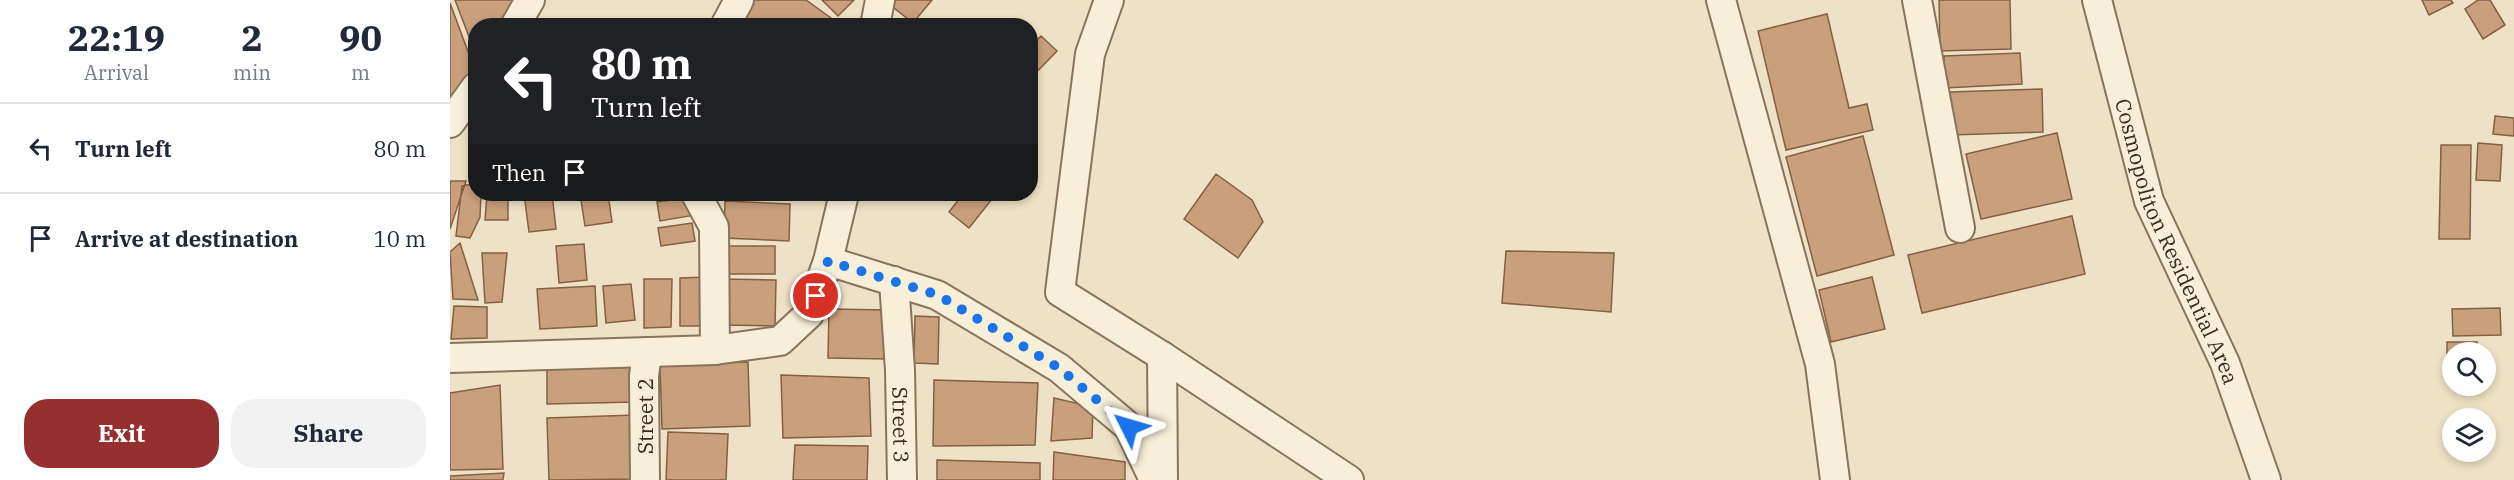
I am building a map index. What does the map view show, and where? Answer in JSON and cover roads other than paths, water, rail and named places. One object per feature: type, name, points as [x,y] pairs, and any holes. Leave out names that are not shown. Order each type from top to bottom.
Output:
[{"type":"street","points":[[520,18],[530,0]]},
{"type":"street","points":[[729,18],[739,0]]},
{"type":"street","points":[[877,18],[880,0]]},
{"type":"street","points":[[1109,0],[1090,54],[1060,292],[1162,356],[1349,480]]},
{"type":"street","points":[[1721,0],[1820,364],[1836,480]]},
{"type":"street","points":[[1917,0],[1960,228]]},
{"type":"street","name":"Cosmopoliton Residential Area","points":[[2097,0],[2149,201],[2226,363],[2266,480]]},
{"type":"street","points":[[450,123],[468,98]]},
{"type":"street","points":[[700,201],[714,227],[715,350]]},
{"type":"street","points":[[450,358],[715,350],[780,341],[809,314],[828,261],[842,201]]},
{"type":"street","points":[[828,261],[938,295],[1059,368],[1129,427],[1154,480]]},
{"type":"street","name":"Street 3","points":[[894,281],[900,370],[902,480]]},
{"type":"street","name":"Street 2","points":[[645,480],[644,376],[646,352]]},
{"type":"street","points":[[1162,356],[1164,480]]}]
